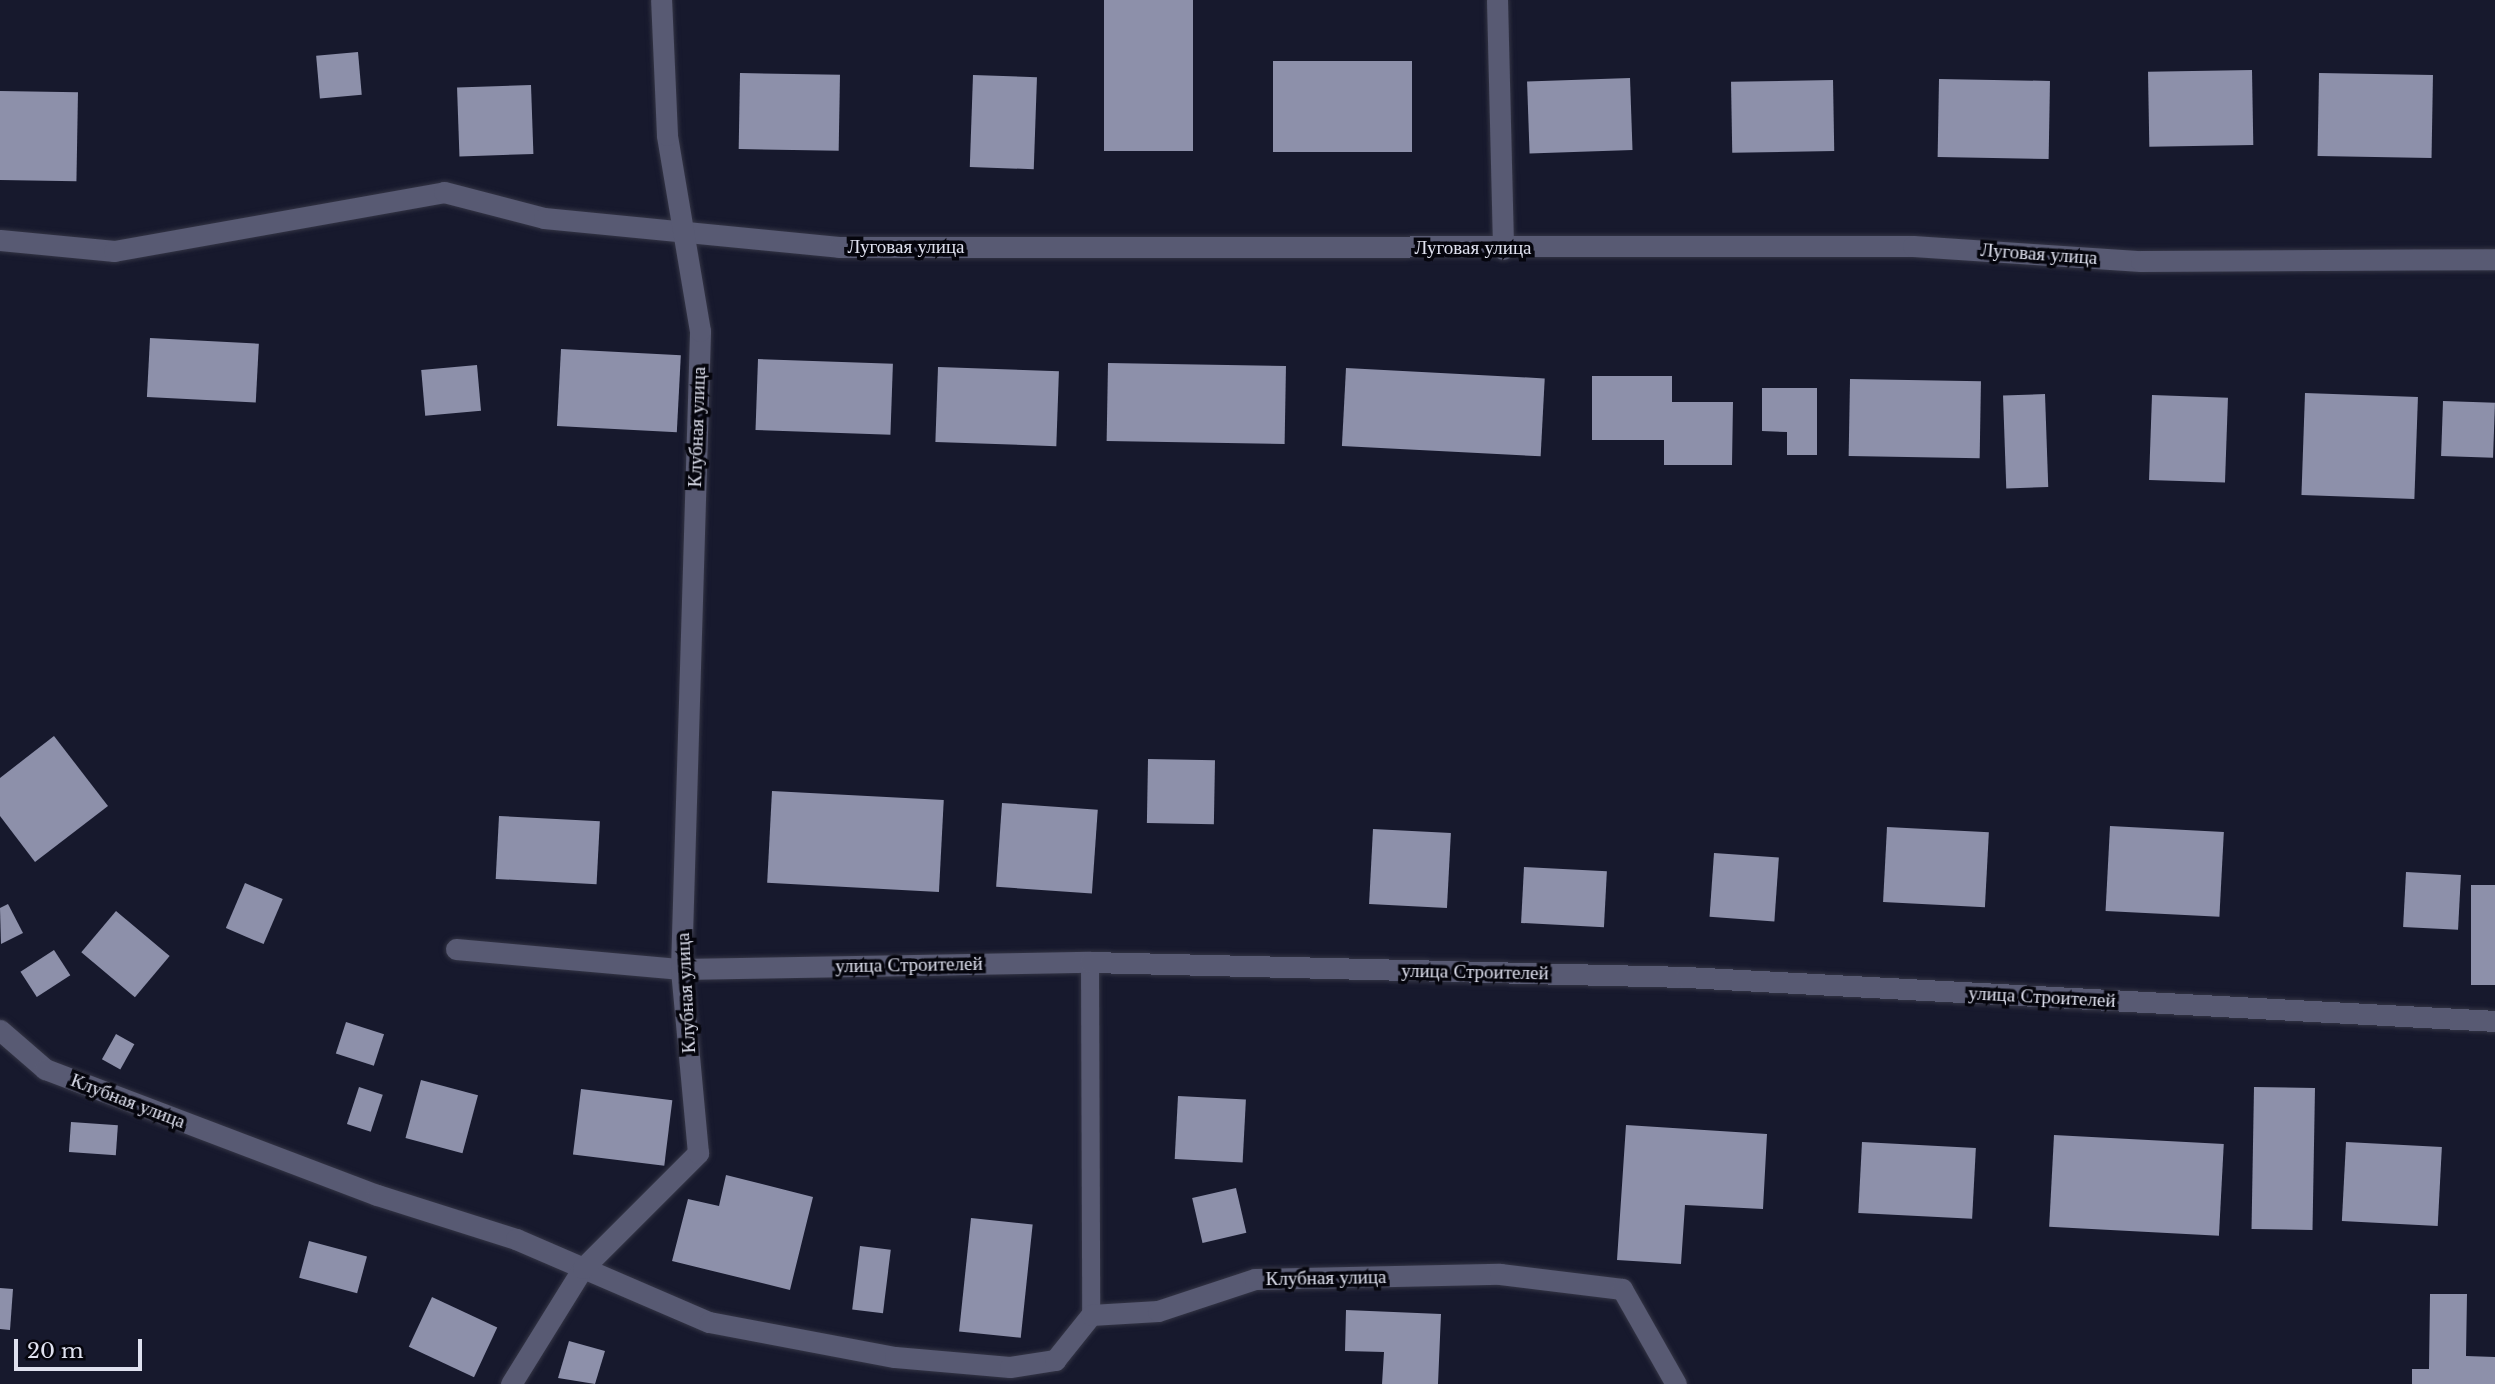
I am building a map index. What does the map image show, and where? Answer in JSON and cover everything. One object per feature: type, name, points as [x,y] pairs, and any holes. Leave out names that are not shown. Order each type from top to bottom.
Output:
[{"type":"street","points":[[0,240],[114,251],[444,192],[544,218],[685,232],[667,135],[661,0]]},
{"type":"street","points":[[1497,0],[1503,249]]},
{"type":"street","name":"Луговая улица","points":[[685,232],[839,247],[1503,249],[1913,246],[2141,261],[2495,258]]},
{"type":"street","name":"Клубная улица","points":[[511,1384],[583,1268],[698,1153],[681,969],[700,331],[685,232]]},
{"type":"street","name":"улица Строителей","points":[[456,949],[681,969],[1090,962],[1686,978],[2495,1021]]},
{"type":"street","name":"Клубная улица","points":[[0,1030],[45,1069],[377,1195],[516,1239],[709,1322],[895,1357],[1010,1367],[1055,1360],[1091,1315],[1158,1311],[1255,1279],[1500,1274],[1622,1289],[1676,1384]]},
{"type":"lane","points":[[1090,962],[1091,1315]]},
{"type":"building","points":[[1104,0],[1193,0],[1193,151],[1104,151]]},
{"type":"building","points":[[358,52],[362,95],[320,98],[316,56]]},
{"type":"building","points":[[1273,61],[1412,61],[1412,152],[1273,152]]},
{"type":"building","points":[[2252,70],[2253,145],[2149,147],[2148,72]]},
{"type":"building","points":[[740,73],[840,75],[839,151],[739,149]]},
{"type":"building","points":[[2319,73],[2433,75],[2432,158],[2318,156]]},
{"type":"building","points":[[973,75],[1037,77],[1034,169],[970,167]]},
{"type":"building","points":[[1630,78],[1633,150],[1530,154],[1527,82]]},
{"type":"building","points":[[1939,79],[2050,81],[2049,159],[1938,157]]},
{"type":"building","points":[[1833,80],[1834,151],[1732,153],[1731,82]]},
{"type":"building","points":[[531,85],[533,154],[459,157],[457,88]]},
{"type":"building","points":[[0,91],[78,92],[76,181],[0,180]]},
{"type":"building","points":[[150,338],[259,344],[256,403],[147,397]]},
{"type":"building","points":[[561,349],[681,355],[677,432],[557,426]]},
{"type":"building","points":[[758,359],[893,364],[890,435],[756,430]]},
{"type":"building","points":[[1108,363],[1286,366],[1285,444],[1107,441]]},
{"type":"building","points":[[477,365],[481,411],[425,416],[421,370]]},
{"type":"building","points":[[938,367],[1059,371],[1056,446],[935,442]]},
{"type":"building","points":[[1346,368],[1545,378],[1541,456],[1342,446]]},
{"type":"building","points":[[1592,376],[1672,376],[1672,402],[1733,402],[1732,465],[1664,465],[1664,440],[1592,440]]},
{"type":"building","points":[[1850,379],[1981,381],[1980,458],[1849,456]]},
{"type":"building","points":[[1762,388],[1817,388],[1817,455],[1787,455],[1787,432],[1762,431]]},
{"type":"building","points":[[2305,393],[2418,397],[2414,499],[2301,495]]},
{"type":"building","points":[[2045,394],[2048,487],[2006,488],[2003,395]]},
{"type":"building","points":[[2152,395],[2228,398],[2225,483],[2149,480]]},
{"type":"building","points":[[2443,401],[2495,403],[2493,458],[2441,456]]},
{"type":"building","points":[[54,736],[108,806],[35,862],[0,816],[0,778]]},
{"type":"building","points":[[1148,759],[1215,760],[1214,824],[1147,823]]},
{"type":"building","points":[[772,791],[944,800],[939,892],[767,883]]},
{"type":"building","points":[[1002,803],[1098,810],[1092,893],[996,887]]},
{"type":"building","points":[[499,816],[600,821],[597,884],[496,879]]},
{"type":"building","points":[[2110,826],[2224,832],[2219,917],[2106,911]]},
{"type":"building","points":[[1887,827],[1989,832],[1985,907],[1883,902]]},
{"type":"building","points":[[1373,829],[1451,833],[1447,908],[1369,904]]},
{"type":"building","points":[[1714,853],[1779,858],[1774,921],[1710,917]]},
{"type":"building","points":[[1524,867],[1607,871],[1604,927],[1521,923]]},
{"type":"building","points":[[2406,872],[2461,875],[2458,930],[2403,927]]},
{"type":"building","points":[[245,883],[283,899],[264,944],[226,928]]},
{"type":"building","points":[[2471,885],[2495,885],[2495,985],[2471,985]]},
{"type":"building","points":[[8,904],[23,933],[1,944],[0,908]]},
{"type":"building","points":[[116,911],[170,956],[135,997],[81,952]]},
{"type":"building","points":[[54,950],[70,975],[37,997],[20,972]]},
{"type":"building","points":[[346,1022],[384,1034],[374,1066],[336,1053]]},
{"type":"building","points":[[116,1034],[134,1044],[120,1070],[102,1059]]},
{"type":"building","points":[[421,1080],[478,1095],[462,1153],[405,1138]]},
{"type":"building","points":[[359,1087],[383,1095],[371,1132],[347,1124]]},
{"type":"building","points":[[2254,1087],[2315,1088],[2313,1230],[2252,1229]]},
{"type":"building","points":[[581,1089],[672,1100],[664,1166],[573,1155]]},
{"type":"building","points":[[1178,1096],[1246,1100],[1243,1162],[1175,1159]]},
{"type":"building","points":[[71,1122],[118,1125],[116,1155],[69,1152]]},
{"type":"building","points":[[1626,1125],[1767,1134],[1763,1209],[1685,1205],[1681,1264],[1617,1260]]},
{"type":"building","points":[[2054,1135],[2224,1144],[2219,1236],[2049,1227]]},
{"type":"building","points":[[1862,1142],[1976,1148],[1972,1219],[1858,1213]]},
{"type":"building","points":[[2346,1142],[2442,1147],[2438,1226],[2342,1221]]},
{"type":"building","points":[[726,1175],[813,1197],[790,1290],[672,1261],[688,1199],[719,1206]]},
{"type":"building","points":[[1236,1188],[1246,1233],[1203,1243],[1192,1198]]},
{"type":"building","points":[[971,1218],[1033,1224],[1021,1338],[959,1331]]},
{"type":"building","points":[[309,1241],[367,1257],[357,1293],[299,1278]]},
{"type":"building","points":[[860,1246],[891,1250],[883,1313],[852,1310]]},
{"type":"building","points":[[0,1288],[13,1289],[10,1330],[0,1329]]},
{"type":"building","points":[[2430,1294],[2467,1294],[2466,1356],[2495,1357],[2495,1384],[2412,1384],[2412,1369],[2429,1369]]},
{"type":"building","points":[[432,1297],[497,1327],[474,1377],[409,1347]]},
{"type":"building","points":[[1346,1310],[1441,1314],[1438,1384],[1382,1384],[1384,1352],[1345,1351]]},
{"type":"building","points":[[569,1341],[605,1351],[595,1384],[558,1378]]}]
